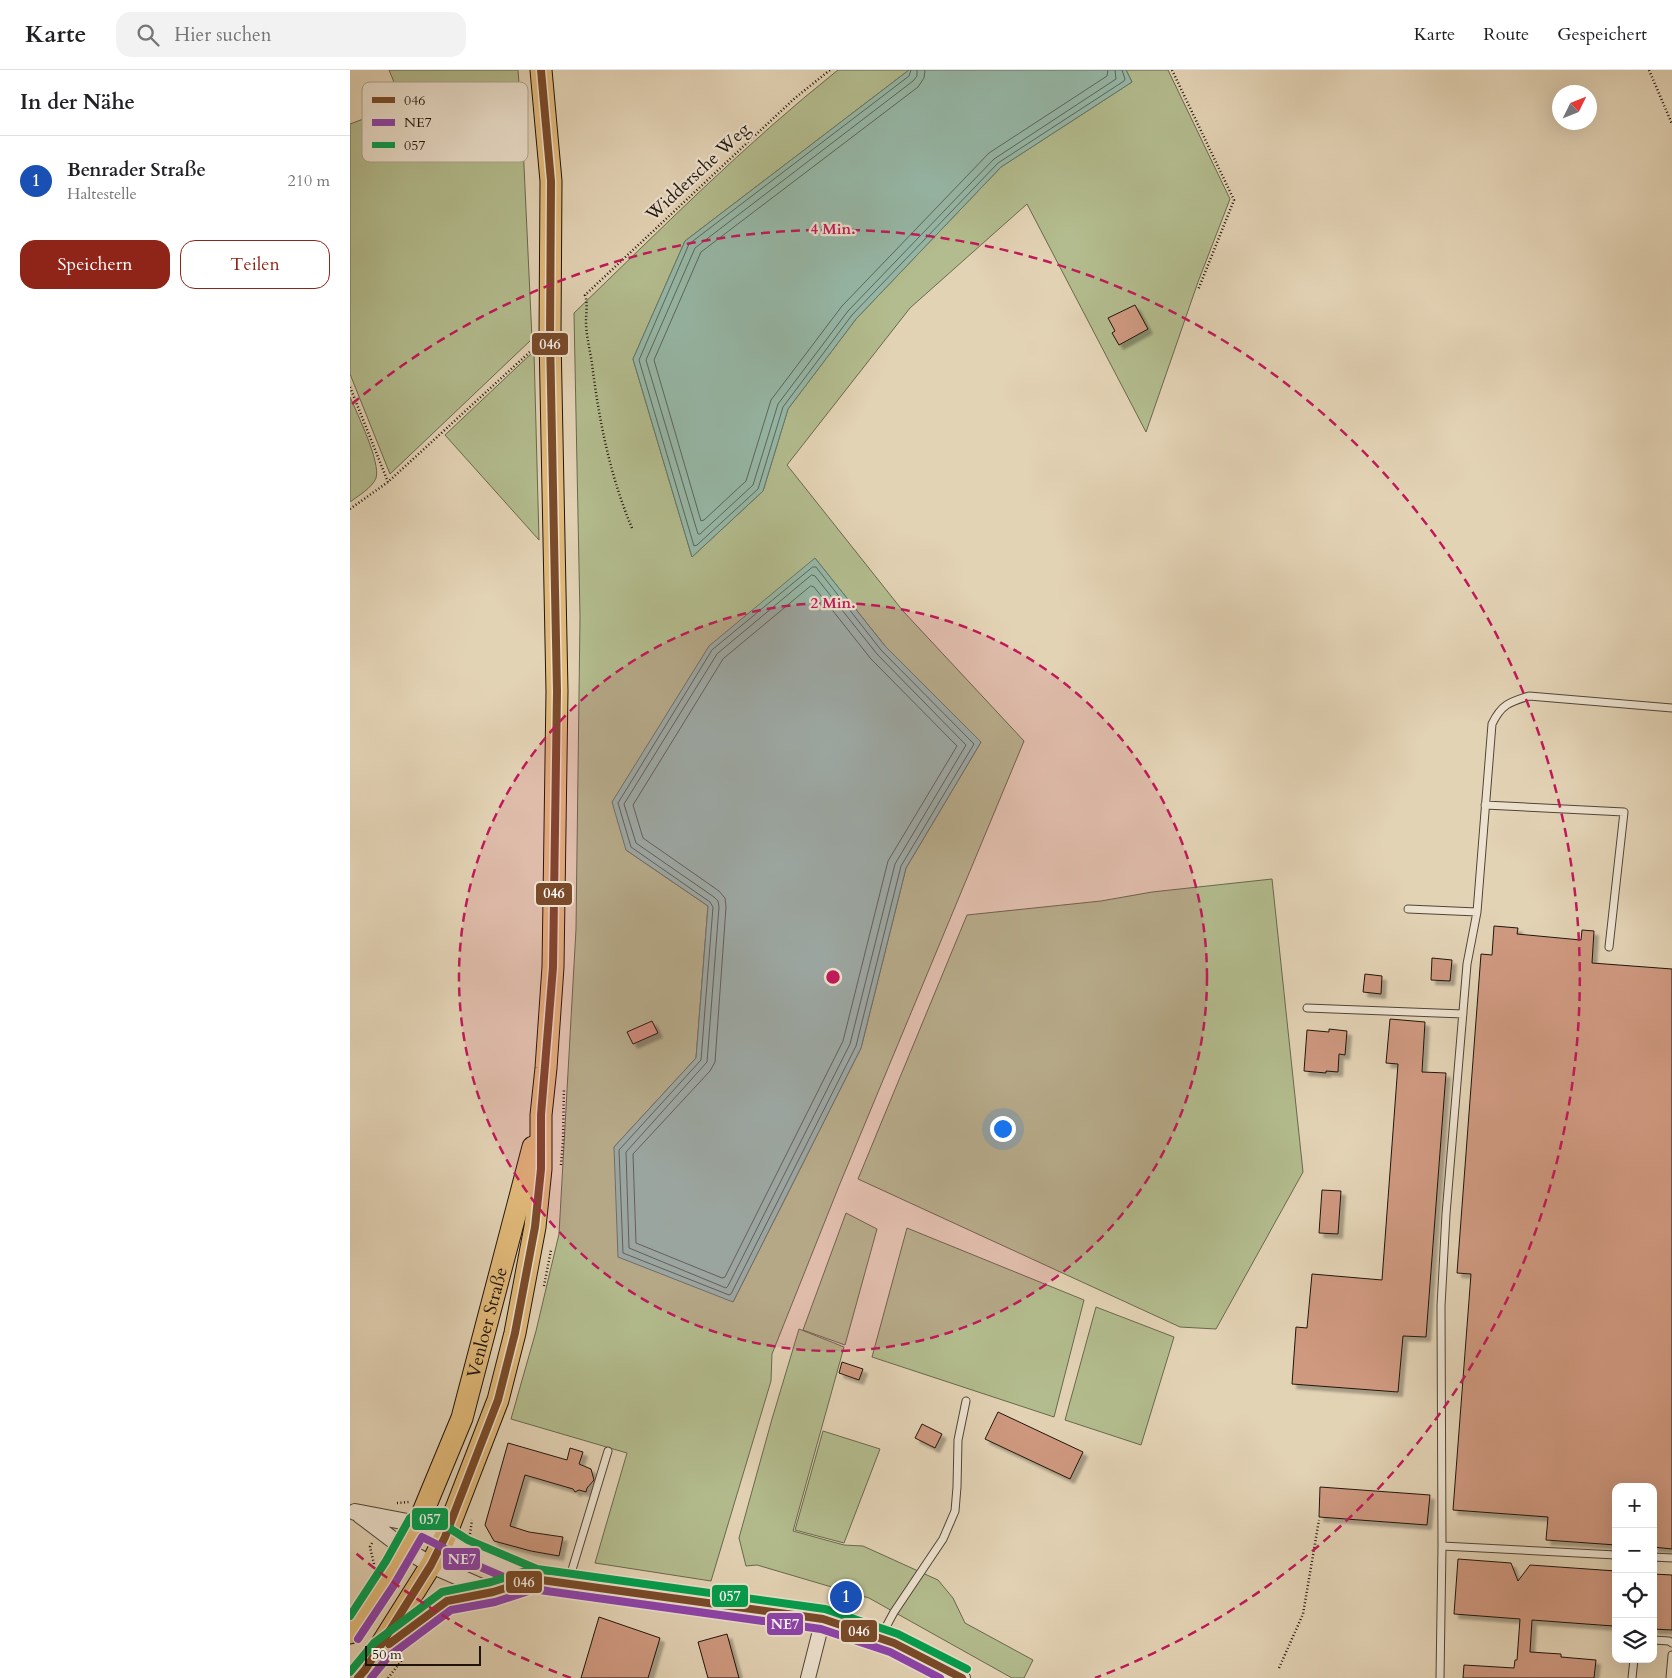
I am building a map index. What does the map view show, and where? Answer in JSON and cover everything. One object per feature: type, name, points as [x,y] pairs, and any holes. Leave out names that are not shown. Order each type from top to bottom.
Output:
[{"type":"main road","name":"Venloer Straße","points":[[361,1674],[431,1565],[444,1537],[498,1400],[515,1333],[534,1227],[541,1169],[541,1115],[553,966],[557,691],[550,337],[550,180],[542,70]]},
{"type":"main road","name":"Venloer Straße","points":[[350,1633],[405,1549],[418,1524],[462,1418],[541,1115]]},
{"type":"main road","points":[[361,1674],[381,1650],[440,1605],[447,1601],[493,1592]]},
{"type":"street","points":[[352,1510],[418,1524],[463,1549],[534,1579],[823,1619],[894,1643],[962,1678]]},
{"type":"street","points":[[352,1510],[405,1549],[431,1565],[493,1592],[534,1579]]},
{"type":"street","points":[[808,1678],[823,1619]]},
{"type":"lane","points":[[1440,1678],[1442,1546],[1441,1306],[1446,1214],[1467,964],[1477,912],[1492,724],[1498,711],[1511,702],[1529,696],[1672,708]]},
{"type":"lane","points":[[1486,804],[1624,812],[1609,947]]},
{"type":"lane","points":[[1408,909],[1477,912]]},
{"type":"lane","points":[[1307,1008],[1463,1014]]},
{"type":"lane","points":[[880,1639],[894,1612],[943,1539],[955,1511],[958,1440],[966,1401]]},
{"type":"lane","points":[[568,1584],[608,1451]]},
{"type":"lane","points":[[1442,1546],[1612,1555]]},
{"type":"lane","points":[[1657,1557],[1672,1558]]},
{"type":"lane","points":[[1657,1640],[1672,1643]]},
{"type":"lane","points":[[1670,1678],[1672,1655]]},
{"type":"lane","points":[[1632,1678],[1634,1663]]},
{"type":"path","name":"Widdersche Weg","points":[[632,528],[620,499],[608,453],[595,387],[586,322],[588,305],[585,295],[795,98],[830,70]]},
{"type":"path","points":[[1172,70],[1234,200],[1198,290]]},
{"type":"path","points":[[1649,70],[1672,124]]},
{"type":"path","points":[[350,509],[388,482],[528,352],[550,337]]},
{"type":"path","points":[[350,387],[388,482]]},
{"type":"path","points":[[1279,1668],[1303,1614],[1319,1520]]},
{"type":"shaded area","points":[[389,70],[518,70],[519,82],[394,82]]},
{"type":"shaded area","points":[[838,70],[909,70],[685,241],[633,359],[692,557],[763,491],[788,409],[856,319],[1001,167],[1132,82],[1126,70],[1168,70],[1230,199],[1198,282],[1146,432],[1027,204],[910,308],[787,465],[903,611],[1024,741],[839,1186],[772,1354],[771,1381],[711,1581],[595,1563],[627,1453],[511,1419],[536,1331],[559,1234],[576,929],[580,617],[574,313],[703,188],[803,98]],"holes":[[[815,558],[885,646],[981,742],[906,868],[861,1048],[733,1302],[614,1147],[696,1058],[708,906],[626,850]]]},
{"type":"shaded area","points":[[362,119],[362,162],[524,162],[532,339],[390,474],[350,374],[350,124]]},
{"type":"shaded area","points":[[534,351],[539,540],[445,435]]},
{"type":"shaded area","points":[[350,397],[368,438],[377,471],[376,478],[365,492],[350,502]]},
{"type":"shaded area","points":[[1272,879],[1303,1172],[1216,1329],[1180,1327],[858,1179],[967,915],[1101,901],[1152,892]]},
{"type":"shaded area","points":[[846,1213],[877,1229],[845,1345],[803,1330]]},
{"type":"shaded area","points":[[907,1228],[1084,1300],[1054,1417],[872,1357]]},
{"type":"shaded area","points":[[1096,1307],[1174,1337],[1141,1445],[1065,1420]]},
{"type":"shaded area","points":[[799,1329],[844,1347],[793,1531],[844,1545],[863,1546],[938,1580],[953,1598],[965,1623],[1033,1660],[1024,1678],[1012,1678],[869,1598],[757,1565],[746,1566],[739,1538]]},
{"type":"shaded area","points":[[823,1431],[880,1449],[844,1543],[795,1530]]},
{"type":"water","points":[[909,70],[1126,70],[1132,82],[1001,167],[856,319],[788,409],[763,491],[692,557],[633,359],[685,241]]},
{"type":"water","points":[[815,558],[885,646],[981,742],[906,868],[861,1048],[733,1302],[618,1257],[614,1147],[696,1058],[708,906],[626,850],[612,802],[709,646]]},
{"type":"building","points":[[1135,305],[1148,329],[1119,345],[1112,333],[1115,331],[1108,318]]},
{"type":"building","points":[[1494,926],[1518,928],[1517,934],[1581,940],[1582,930],[1594,931],[1592,963],[1672,969],[1672,1549],[1657,1547],[1657,1483],[1612,1483],[1612,1545],[1546,1540],[1548,1517],[1453,1510],[1471,1274],[1457,1273],[1481,954],[1492,955]]},
{"type":"building","points":[[1432,958],[1452,960],[1450,981],[1431,980]]},
{"type":"building","points":[[1365,974],[1382,976],[1381,994],[1363,992]]},
{"type":"building","points":[[1390,1019],[1425,1022],[1422,1072],[1446,1073],[1426,1337],[1403,1336],[1398,1392],[1292,1384],[1296,1327],[1307,1328],[1312,1274],[1382,1280],[1398,1064],[1386,1063]]},
{"type":"building","points":[[652,1021],[658,1033],[633,1044],[627,1032]]},
{"type":"building","points":[[1329,1029],[1347,1031],[1345,1055],[1339,1054],[1338,1072],[1304,1071],[1307,1030],[1329,1032]]},
{"type":"building","points":[[1322,1190],[1341,1191],[1338,1234],[1319,1233]]},
{"type":"building","points":[[842,1362],[863,1369],[859,1380],[839,1373]]},
{"type":"building","points":[[998,1412],[1083,1452],[1070,1479],[985,1439]]},
{"type":"building","points":[[922,1424],[942,1434],[935,1448],[915,1438]]},
{"type":"building","points":[[508,1443],[567,1460],[570,1448],[583,1452],[579,1464],[591,1469],[594,1480],[586,1492],[579,1490],[575,1492],[573,1489],[525,1475],[510,1526],[529,1532],[563,1537],[559,1556],[494,1541],[485,1525]]},
{"type":"building","points":[[1320,1487],[1430,1495],[1427,1525],[1319,1517]]},
{"type":"building","points":[[1458,1559],[1511,1563],[1518,1581],[1530,1565],[1612,1571],[1612,1626],[1532,1620],[1530,1652],[1561,1654],[1561,1657],[1596,1660],[1594,1678],[1463,1678],[1464,1665],[1514,1668],[1515,1660],[1517,1660],[1520,1619],[1454,1614]]},
{"type":"building","points":[[1657,1574],[1672,1575],[1672,1630],[1657,1629]]},
{"type":"building","points":[[599,1617],[660,1638],[648,1678],[581,1678]]},
{"type":"building","points":[[727,1634],[739,1678],[708,1678],[698,1642]]},
{"type":"transit line","name":"046","points":[[358,1678],[365,1670],[431,1565],[445,1537],[498,1400],[515,1333],[535,1227],[541,1169],[541,1115],[553,967],[557,691],[550,337],[551,181],[541,70]]},
{"type":"transit line","name":"057","points":[[350,1616],[386,1561],[410,1518],[415,1514],[449,1528],[468,1540],[537,1569],[825,1609],[898,1634],[967,1669]]},
{"type":"transit line","name":"NE7","points":[[358,1639],[394,1585],[422,1537],[459,1558],[532,1589],[821,1629],[890,1652],[940,1678]]},
{"type":"transit line","name":"057","points":[[350,1672],[374,1643],[442,1592],[491,1582],[532,1569],[550,1571]]},
{"type":"transit line","name":"046","points":[[389,1644],[447,1601],[493,1592],[534,1579],[823,1619],[894,1643],[962,1678]]},
{"type":"transit line","name":"NE7","points":[[371,1678],[388,1657],[451,1610],[495,1602],[535,1589],[548,1591]]},
{"type":"place","name":"Benrader Straße","points":[[846,1597]]}]
